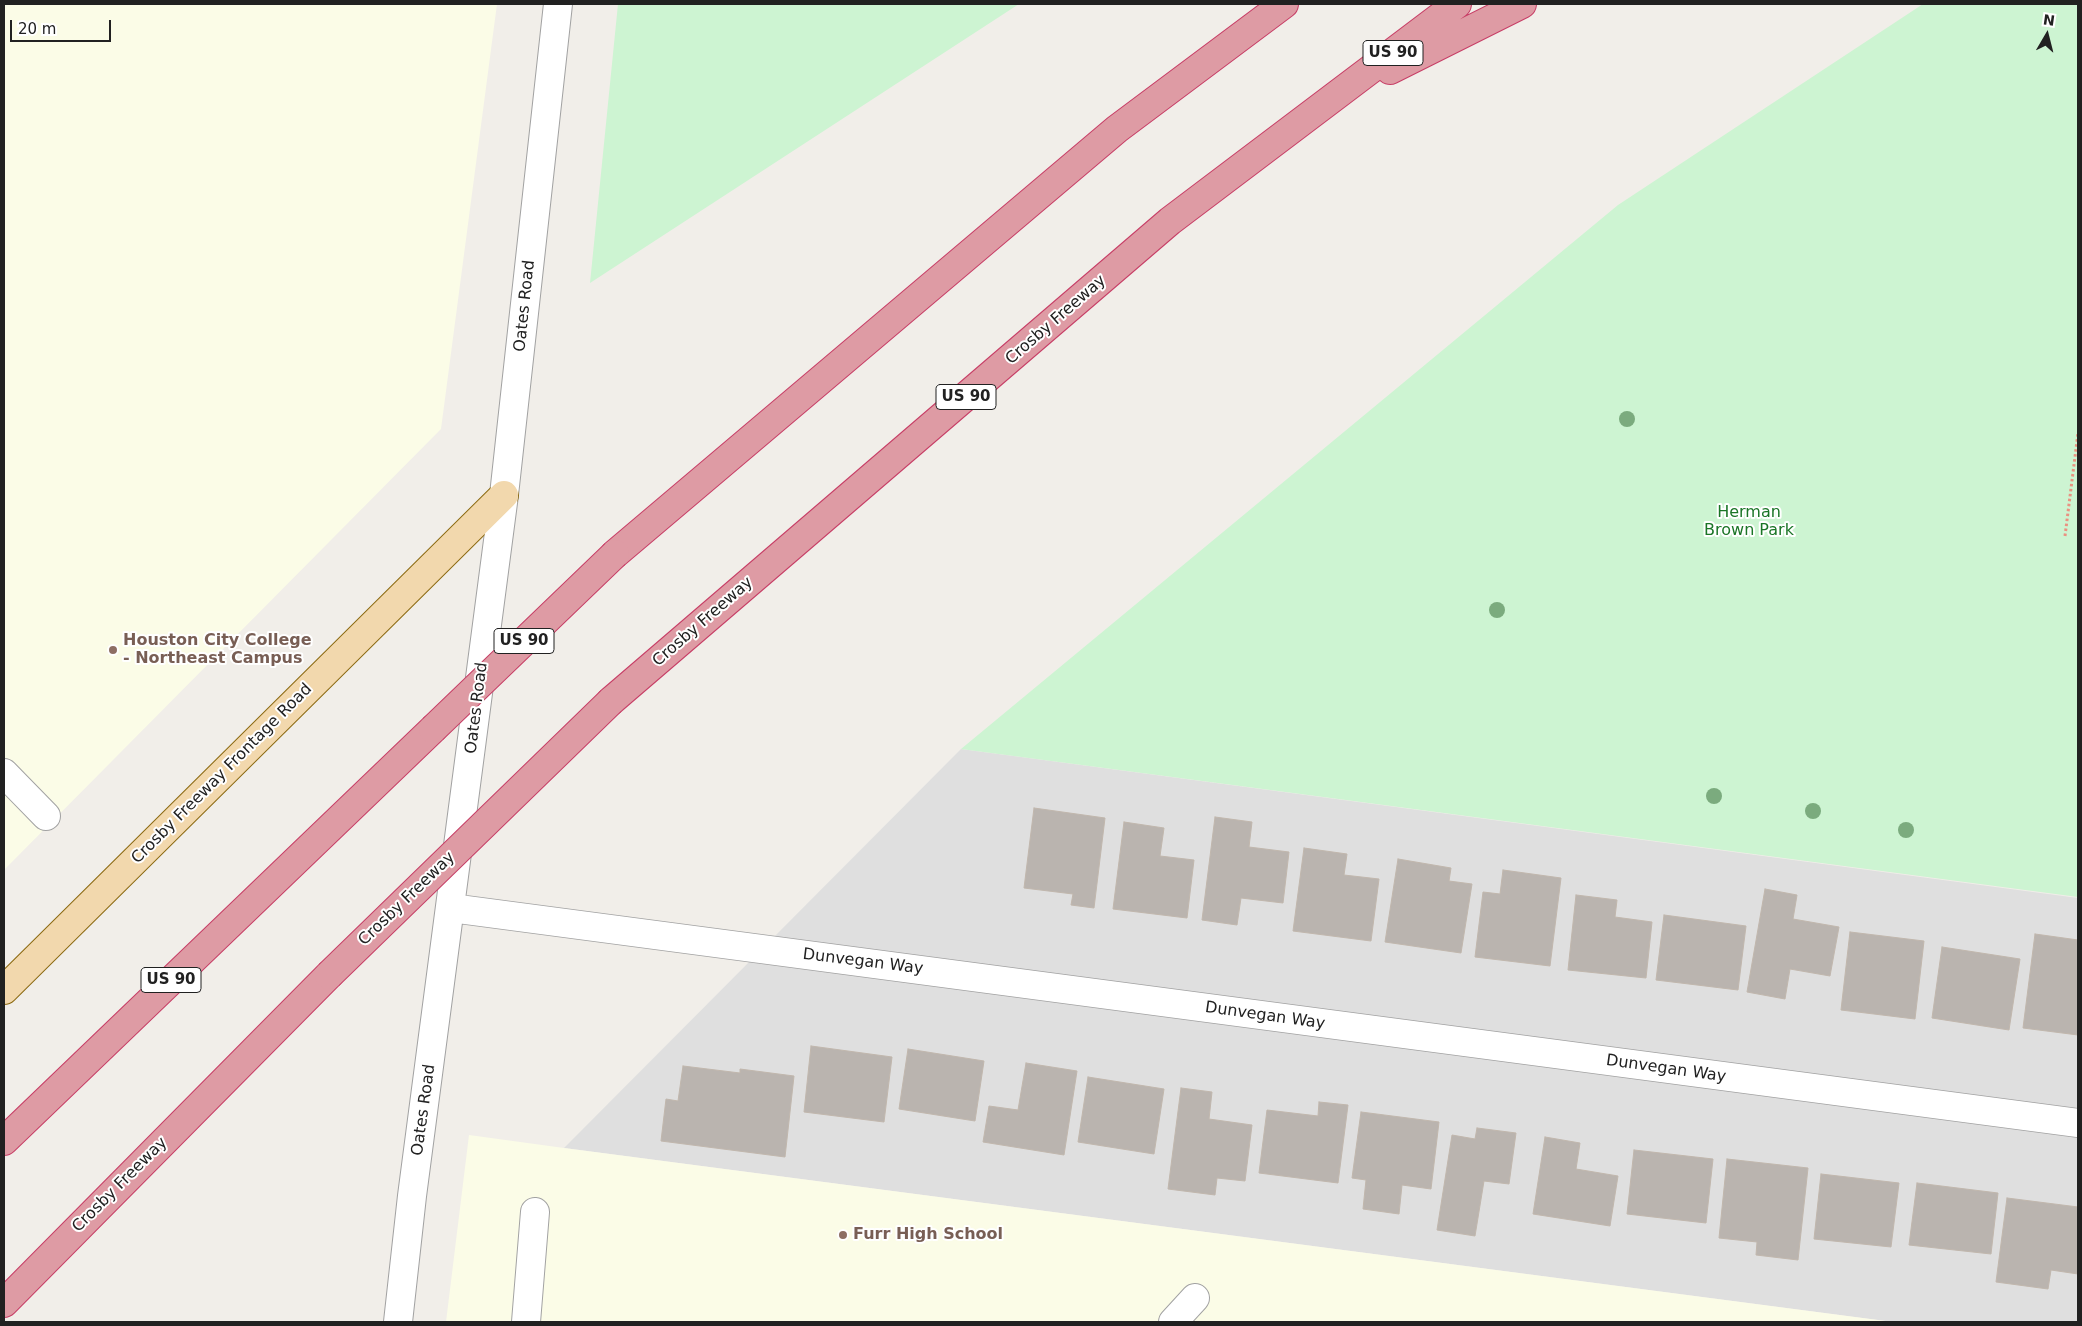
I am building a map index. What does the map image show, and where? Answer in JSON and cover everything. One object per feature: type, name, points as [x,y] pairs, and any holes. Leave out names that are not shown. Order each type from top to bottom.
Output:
[{"type":"highway","name":"US 90","points":[[4,1141],[615,554],[1118,129],[1284,4]]},
{"type":"highway","name":"Crosby Freeway","points":[[4,1303],[329,975],[611,701],[1170,221],[1457,4]]},
{"type":"highway","points":[[1328,101],[1522,4]]},
{"type":"main road","name":"Crosby Freeway Frontage Road","points":[[4,990],[504,495]]},
{"type":"street","name":"Oates Road","points":[[398,1322],[412,1196],[504,495],[558,4]]},
{"type":"street","points":[[4,773],[46,816]]},
{"type":"street","name":"Dunvegan Way","points":[[451,908],[2078,1124]]},
{"type":"street","points":[[526,1322],[535,1212]]},
{"type":"street","points":[[1173,1322],[1195,1298]]},
{"type":"path","points":[[2065,536],[2078,433]]},
{"type":"shaded area","name":"Houston City College - Northeast Campus","points":[[4,4],[497,4],[441,429],[4,870]]},
{"type":"shaded area","points":[[961,749],[2078,898],[2078,1322],[1893,1322],[564,1148]]},
{"type":"shaded area","name":"Furr High School","points":[[469,1135],[564,1148],[1893,1322],[446,1322]]},
{"type":"green space","points":[[618,4],[1019,4],[590,283]]},
{"type":"green space","name":"Herman Brown Park","points":[[1923,4],[2078,4],[2078,897],[961,749],[1618,205]]},
{"type":"building","points":[[1034,808],[1105,818],[1094,908],[1071,905],[1073,894],[1024,888]]},
{"type":"building","points":[[1215,817],[1252,822],[1249,847],[1289,852],[1283,903],[1241,898],[1237,925],[1202,920]]},
{"type":"building","points":[[1124,822],[1164,828],[1160,856],[1194,860],[1187,918],[1113,909]]},
{"type":"building","points":[[1304,848],[1347,854],[1344,875],[1379,879],[1371,941],[1293,931]]},
{"type":"building","points":[[1398,859],[1451,868],[1449,881],[1472,884],[1461,953],[1385,942]]},
{"type":"building","points":[[1503,870],[1561,878],[1550,966],[1475,957],[1483,892],[1500,894]]},
{"type":"building","points":[[1765,889],[1797,895],[1793,919],[1839,927],[1830,976],[1790,969],[1785,999],[1747,992]]},
{"type":"building","points":[[1576,895],[1617,900],[1615,917],[1652,922],[1646,978],[1568,970]]},
{"type":"building","points":[[1664,915],[1746,926],[1738,990],[1656,980]]},
{"type":"building","points":[[1850,932],[1924,941],[1915,1019],[1841,1010]]},
{"type":"building","points":[[2035,934],[2078,940],[2078,1035],[2023,1028]]},
{"type":"building","points":[[1942,947],[2020,959],[2009,1030],[1932,1018]]},
{"type":"building","points":[[811,1046],[892,1057],[884,1122],[804,1112]]},
{"type":"building","points":[[908,1049],[984,1061],[975,1121],[899,1109]]},
{"type":"building","points":[[1026,1063],[1077,1071],[1064,1155],[983,1142],[989,1106],[1018,1110]]},
{"type":"building","points":[[683,1066],[740,1073],[740,1069],[794,1076],[785,1157],[661,1141],[666,1099],[678,1101]]},
{"type":"building","points":[[1088,1077],[1164,1089],[1154,1154],[1078,1142]]},
{"type":"building","points":[[1181,1088],[1212,1092],[1209,1119],[1252,1125],[1245,1181],[1217,1178],[1215,1195],[1168,1189]]},
{"type":"building","points":[[1319,1102],[1348,1105],[1338,1183],[1259,1173],[1267,1110],[1318,1116]]},
{"type":"building","points":[[1361,1112],[1439,1122],[1431,1189],[1402,1185],[1399,1214],[1363,1209],[1366,1180],[1352,1178]]},
{"type":"building","points":[[1477,1128],[1516,1133],[1509,1184],[1484,1181],[1475,1236],[1437,1230],[1452,1135],[1475,1139]]},
{"type":"building","points":[[1545,1137],[1580,1143],[1576,1169],[1618,1176],[1610,1226],[1533,1214]]},
{"type":"building","points":[[1634,1150],[1713,1159],[1706,1223],[1627,1214]]},
{"type":"building","points":[[1727,1159],[1808,1168],[1798,1260],[1756,1255],[1757,1242],[1719,1238]]},
{"type":"building","points":[[1821,1174],[1899,1183],[1891,1247],[1814,1239]]},
{"type":"building","points":[[1917,1183],[1998,1193],[1991,1254],[1909,1245]]},
{"type":"building","points":[[2007,1198],[2078,1207],[2078,1274],[2051,1270],[2048,1289],[1996,1282]]},
{"type":"place","name":"Houston City College - Northeast Campus","points":[[113,650]]},
{"type":"place","name":"Furr High School","points":[[843,1235]]}]
